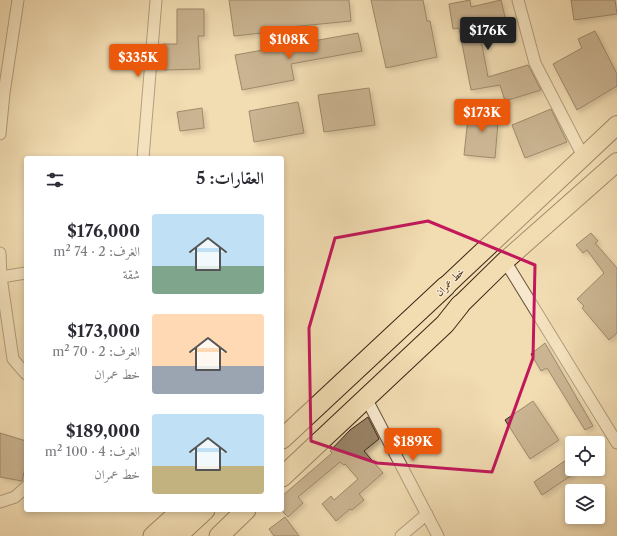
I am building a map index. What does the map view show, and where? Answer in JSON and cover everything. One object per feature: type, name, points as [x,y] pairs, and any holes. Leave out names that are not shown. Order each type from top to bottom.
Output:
[{"type":"highway","points":[[284,419],[418,300],[446,286]]},
{"type":"highway","name":"خط عمران","points":[[284,437],[446,286]]},
{"type":"highway","points":[[284,475],[445,324],[460,305]]},
{"type":"highway","name":"خط عمران","points":[[284,460],[436,318],[460,305]]},
{"type":"highway","points":[[153,536],[180,512]]},
{"type":"highway","points":[[177,536],[203,512]]},
{"type":"highway","points":[[204,536],[229,512]]},
{"type":"highway","points":[[219,536],[244,512]]},
{"type":"main road","name":"خط عمران","points":[[446,286],[617,125]]},
{"type":"main road","name":"خط عمران","points":[[460,305],[505,261],[617,162]]},
{"type":"street","points":[[0,134],[2,93],[18,0]]},
{"type":"street","points":[[143,156],[156,0]]},
{"type":"street","points":[[518,0],[536,63],[583,156]]},
{"type":"street","points":[[0,253],[1,277],[13,358],[24,372]]},
{"type":"street","points":[[505,261],[617,443]]},
{"type":"street","points":[[1,277],[24,273]]},
{"type":"street","points":[[366,398],[438,536]]},
{"type":"street","points":[[0,502],[15,497],[24,489]]},
{"type":"street","points":[[401,536],[427,514]]},
{"type":"highlighted area","points":[[428,221],[535,265],[533,358],[492,472],[377,463],[311,441],[309,328],[335,238]]},
{"type":"building","points":[[229,0],[349,0],[351,21],[280,28],[280,31],[234,36]]},
{"type":"building","points":[[371,0],[423,0],[427,21],[430,21],[437,57],[386,68]]},
{"type":"building","points":[[470,0],[471,7],[501,0],[505,17],[478,24],[488,77],[528,65],[541,90],[505,101],[500,85],[471,90],[459,28],[453,29],[449,4]]},
{"type":"building","points":[[571,0],[615,0],[617,14],[574,20]]},
{"type":"building","points":[[177,9],[204,9],[204,36],[198,36],[200,69],[164,70],[163,44],[177,44]]},
{"type":"building","points":[[595,31],[617,74],[617,86],[577,110],[553,64],[582,48],[578,39]]},
{"type":"building","points":[[358,33],[362,51],[291,64],[294,80],[242,90],[235,55]]},
{"type":"building","points":[[369,88],[375,125],[324,132],[318,95]]},
{"type":"building","points":[[298,102],[304,133],[254,142],[249,111]]},
{"type":"building","points":[[202,108],[204,128],[180,131],[177,112]]},
{"type":"building","points":[[469,108],[499,111],[495,158],[464,155]]},
{"type":"building","points":[[551,109],[567,142],[525,158],[512,125]]},
{"type":"building","points":[[591,233],[598,241],[595,243],[617,268],[617,333],[609,340],[582,308],[584,306],[577,299],[604,273],[587,250],[583,253],[576,245]]},
{"type":"building","points":[[545,343],[593,426],[585,430],[547,368],[541,371],[531,354]]},
{"type":"building","points":[[533,401],[559,440],[530,459],[505,420]]},
{"type":"building","points":[[368,417],[379,439],[364,451],[383,473],[359,494],[364,500],[336,521],[322,504],[331,496],[334,500],[358,479],[345,464],[344,465],[340,462],[298,497],[303,503],[288,517],[283,512],[284,494],[332,453],[330,451],[350,430]]},
{"type":"building","points":[[0,433],[24,440],[24,472],[22,481],[0,477]]},
{"type":"building","points":[[565,461],[565,476],[570,476],[542,495],[534,482]]},
{"type":"building","points":[[285,517],[299,536],[274,536],[269,529]]}]
